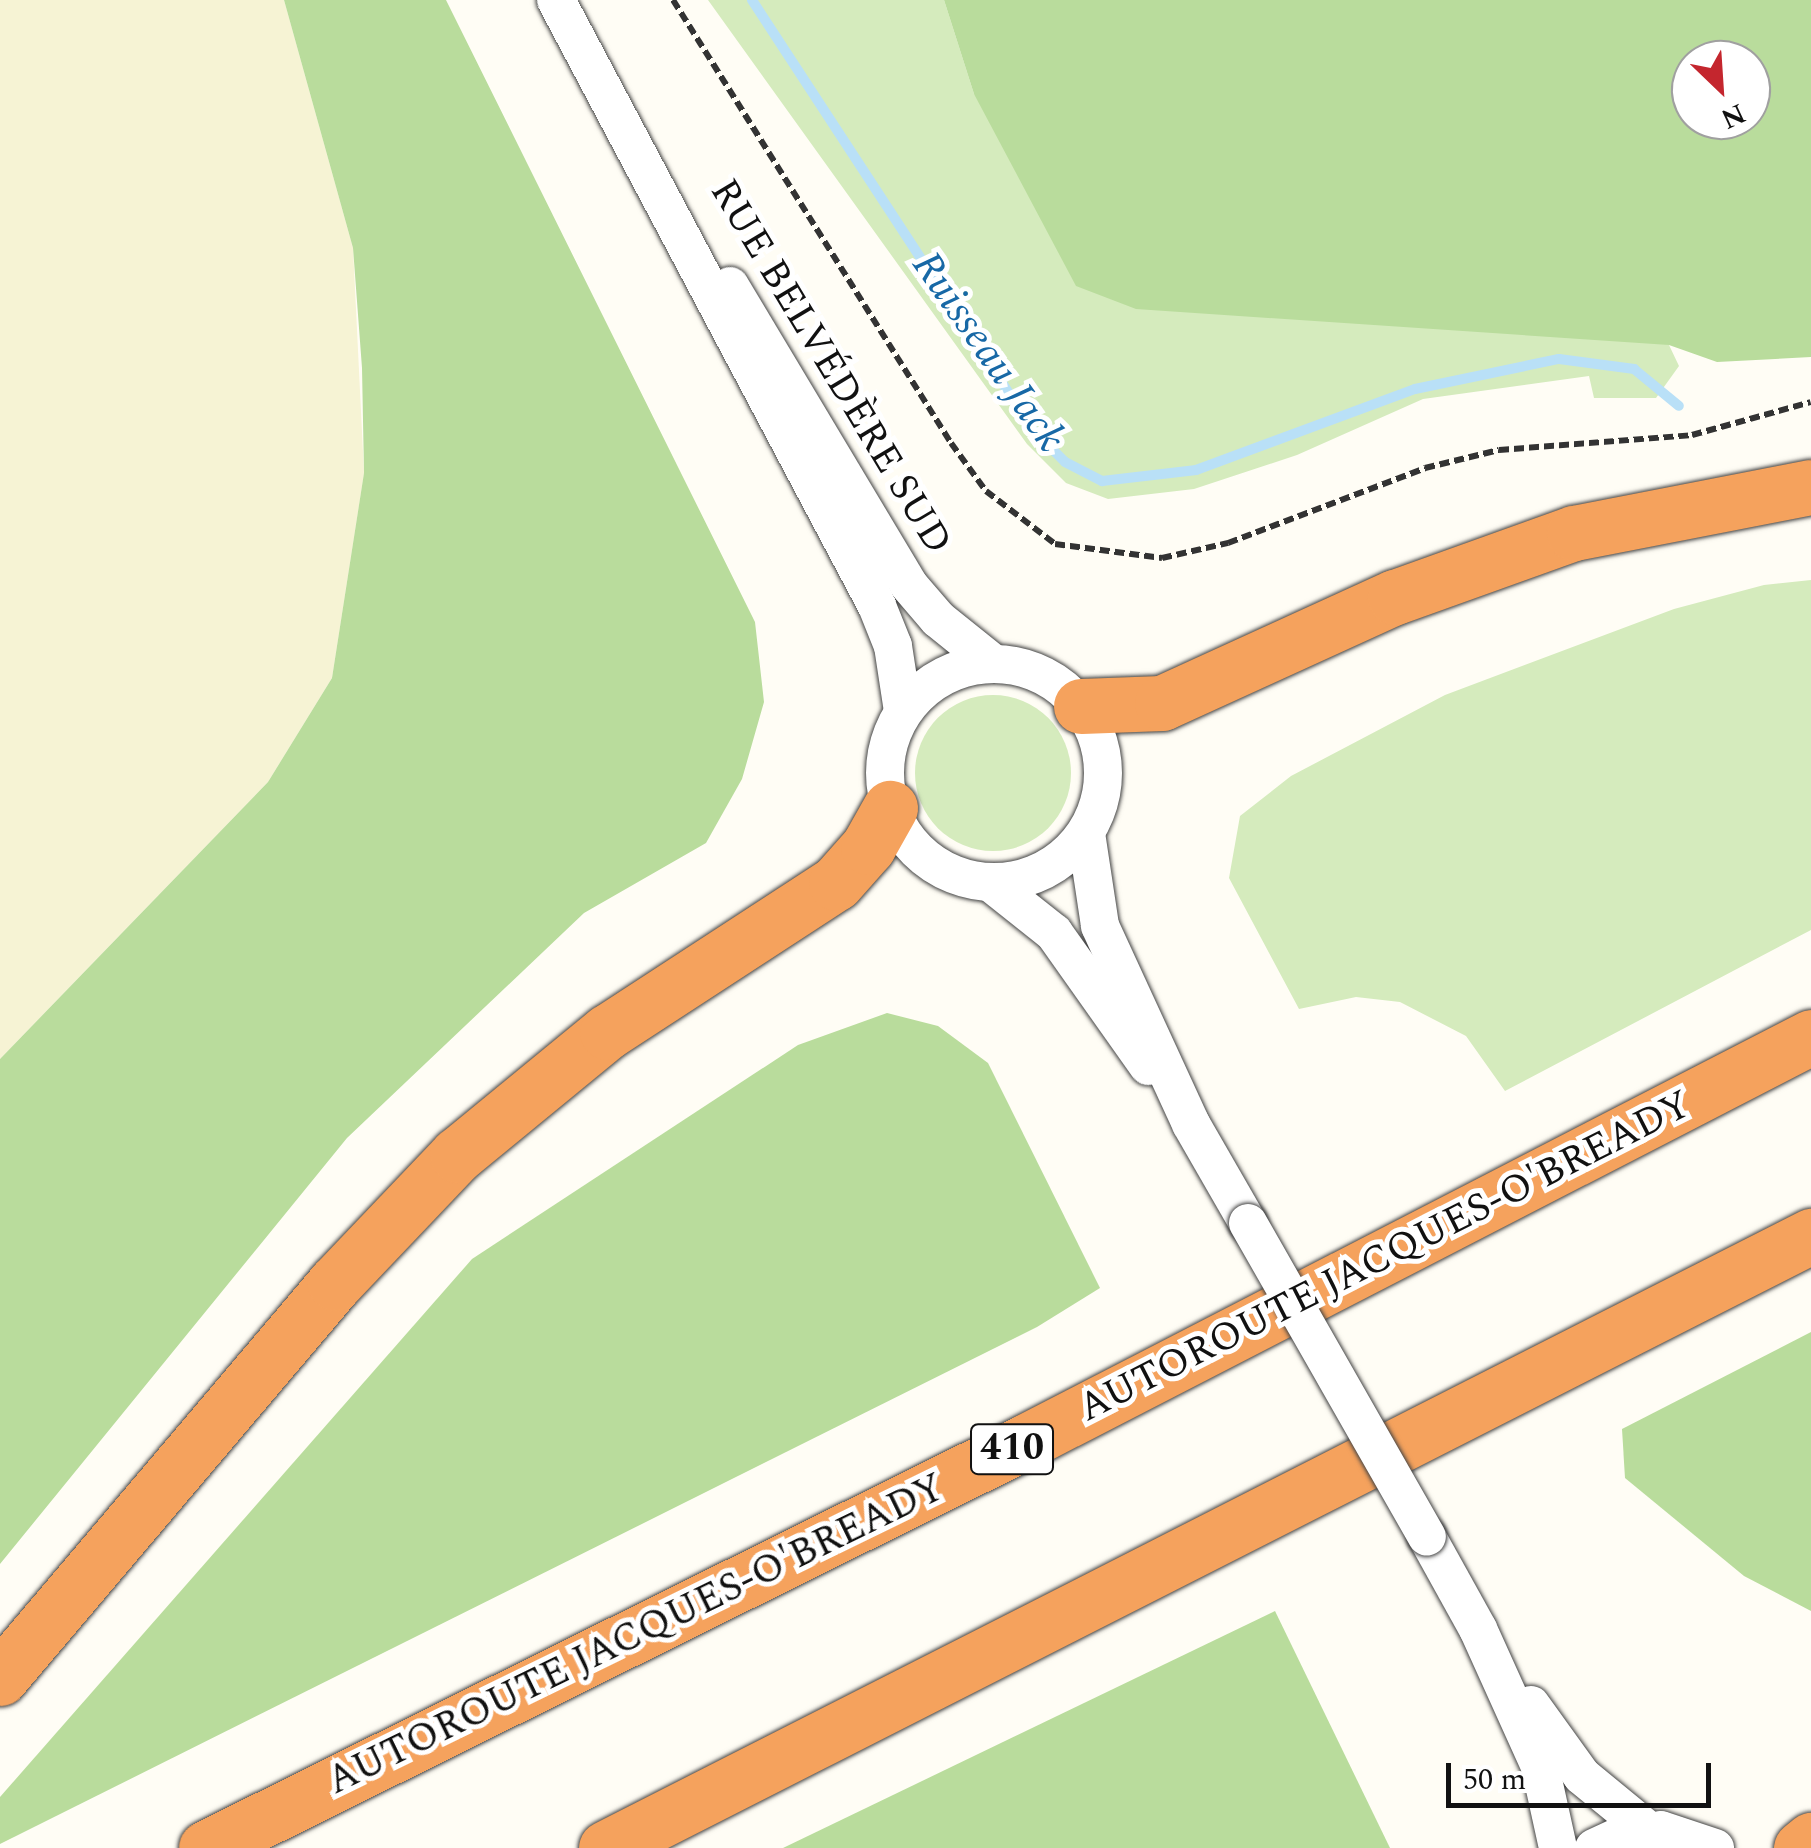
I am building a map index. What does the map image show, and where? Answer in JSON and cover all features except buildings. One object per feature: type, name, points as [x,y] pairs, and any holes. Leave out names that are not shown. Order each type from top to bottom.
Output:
[{"type":"highway","points":[[1080,706],[1162,704],[1395,597],[1560,536],[1655,512],[1811,488]]},
{"type":"highway","points":[[0,1678],[326,1294],[448,1163],[607,1032],[836,883],[868,848],[890,808]]},
{"type":"highway","name":"AUTOROUTE JACQUES-O'BREADY","points":[[206,1848],[1041,1434],[1811,1037]]},
{"type":"highway","points":[[606,1848],[1811,1236]]},
{"type":"highway","points":[[1801,1848],[1811,1840]]},
{"type":"street","name":"RUE BELVÉDÈRE SUD","points":[[556,0],[878,606],[904,711]]},
{"type":"street","name":"RUE BELVÉDÈRE SUD","points":[[611,98],[908,584],[938,619],[994,664]]},
{"type":"street","points":[[1086,834],[1040,872],[991,883],[952,875],[922,857],[890,808],[886,752],[904,711],[937,679],[994,664],[1039,674],[1080,706],[1098,740],[1104,774],[1086,834],[1100,926],[1191,1124],[1478,1629],[1547,1786],[1558,1848]]},
{"type":"street","points":[[991,883],[1054,933],[1191,1124]]},
{"type":"street","points":[[1478,1629],[1576,1769],[1648,1830]]},
{"type":"street","points":[[1594,1848],[1648,1830],[1687,1834],[1715,1848]]},
{"type":"path","points":[[672,0],[951,442],[986,491],[1056,544],[1102,555],[1162,558],[1228,543],[1425,468],[1499,450],[1692,435],[1811,402]]},
{"type":"shaded area","points":[[0,0],[284,0],[353,248],[364,473],[332,678],[268,782],[0,1059]]},
{"type":"green space","points":[[284,0],[446,0],[755,622],[764,702],[742,779],[706,843],[584,913],[347,1138],[0,1564],[0,1059],[268,782],[332,678],[364,473],[362,368],[353,248]]},
{"type":"green space","points":[[708,0],[944,0],[974,94],[1669,345],[1679,366],[1656,398],[1594,398],[1589,376],[1423,399],[1297,455],[1194,489],[1108,499],[1066,483],[1027,444]]},
{"type":"green space","points":[[944,0],[1811,0],[1811,357],[1717,362],[1669,345],[1136,309],[1076,286],[974,94]]},
{"type":"green space","points":[[1811,580],[1811,930],[1505,1091],[1466,1036],[1400,1002],[1356,997],[1299,1009],[1229,878],[1240,816],[1291,776],[1445,695],[1674,609],[1764,585]]},
{"type":"green space","points":[[993,695],[1023,701],[1048,718],[1065,743],[1071,773],[1065,803],[1048,828],[1023,845],[993,851],[963,845],[938,828],[921,803],[915,773],[921,743],[938,718],[963,701]]},
{"type":"green space","points":[[887,1013],[938,1026],[988,1063],[1100,1288],[1037,1327],[0,1844],[0,1797],[472,1259],[798,1045]]},
{"type":"green space","points":[[1811,1332],[1811,1611],[1744,1576],[1625,1478],[1622,1429]]},
{"type":"green space","points":[[1275,1611],[1390,1848],[783,1848]]},
{"type":"waterway","name":"Ruisseau Jack","points":[[752,0],[1033,430],[1065,462],[1102,481],[1196,470],[1415,389],[1559,359],[1634,369],[1679,406]]}]
